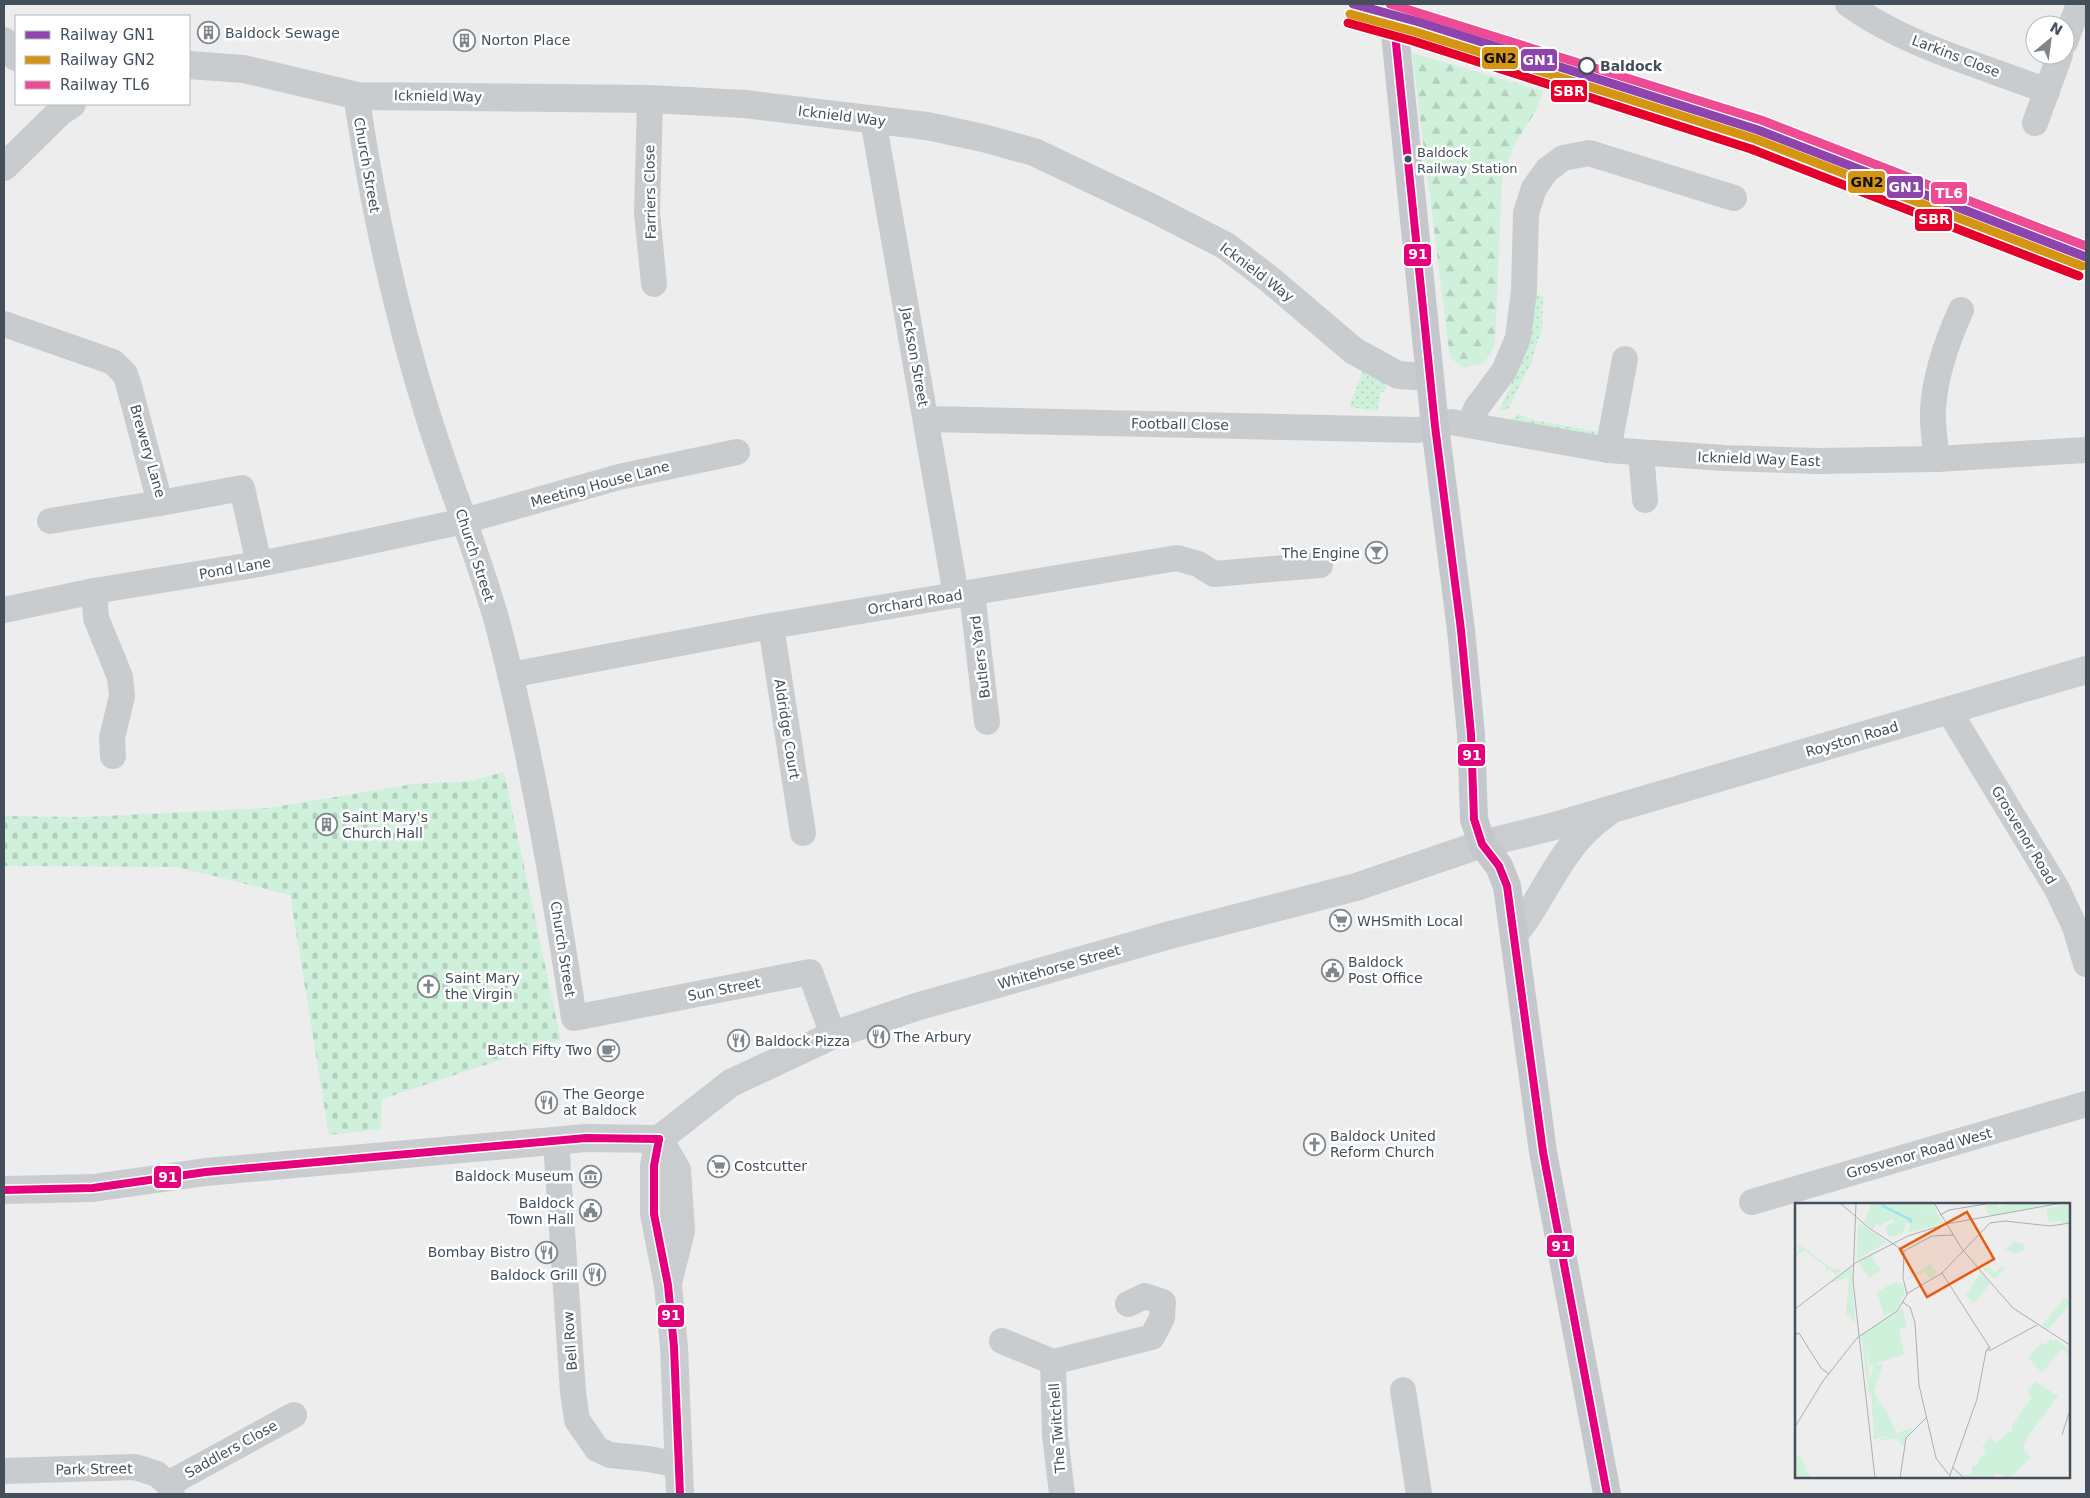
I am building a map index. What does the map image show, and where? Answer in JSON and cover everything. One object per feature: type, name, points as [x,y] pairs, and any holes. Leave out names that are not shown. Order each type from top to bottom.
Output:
[{"type":"main road","points":[[1392,4],[1410,204],[1435,426],[1461,630],[1471,734],[1474,819],[1482,844],[1499,866],[1507,886],[1543,1152],[1607,1494]]},
{"type":"main road","name":"Royston Road","points":[[1482,844],[1551,827],[1617,806],[2086,670]]},
{"type":"main road","name":"Royston Road","points":[[1514,934],[1529,917],[1565,854],[1589,826],[1617,806]]},
{"type":"main road","name":"Whitehorse Street","points":[[659,1139],[731,1083],[833,1035],[916,1007],[1170,935],[1356,887],[1482,844]]},
{"type":"main road","points":[[4,1190],[93,1188],[206,1172],[586,1138],[659,1139],[654,1166],[654,1214],[668,1285],[674,1347],[680,1494]]},
{"type":"street","name":"Larkins Close","points":[[1863,9],[1902,36],[2046,91]]},
{"type":"street","points":[[4,41],[15,56]]},
{"type":"street","name":"Icknield Way","points":[[190,65],[244,69],[358,96],[650,100],[745,104],[873,119],[964,134],[1034,152],[1154,209],[1226,246],[1268,278],[1354,351],[1379,366],[1408,377],[1430,377]]},
{"type":"street","points":[[2035,123],[2056,65]]},
{"type":"street","name":"Church Street","points":[[358,96],[372,198],[392,281],[429,420],[498,628],[510,675],[555,897],[574,1018]]},
{"type":"street","name":"Farriers Close","points":[[650,100],[647,214],[654,284]]},
{"type":"street","points":[[7,158],[62,106]]},
{"type":"street","name":"Jackson Street","points":[[873,119],[926,419],[964,594]]},
{"type":"street","points":[[1469,425],[1477,407],[1504,371],[1518,338],[1524,291],[1526,212],[1534,188],[1546,170],[1563,158],[1589,153],[1734,198]]},
{"type":"street","points":[[1937,459],[1933,410],[1939,373],[1950,335],[1961,310]]},
{"type":"street","name":"Brewery Lane","points":[[4,324],[76,348],[119,366],[125,374],[129,386],[160,503],[242,488],[259,564]]},
{"type":"street","points":[[1608,450],[1625,359]]},
{"type":"street","name":"Football Close","points":[[926,419],[1420,430],[1435,426]]},
{"type":"street","name":"Icknield Way East","points":[[1435,426],[1451,422],[1608,450],[1818,461],[1937,459],[2086,450]]},
{"type":"street","name":"Meeting House Lane","points":[[464,521],[619,477],[737,452]]},
{"type":"street","points":[[1641,453],[1645,500]]},
{"type":"street","points":[[50,521],[160,503]]},
{"type":"street","name":"Pond Lane","points":[[4,610],[94,591],[259,564],[464,521]]},
{"type":"street","name":"Orchard Road","points":[[510,675],[771,626],[1177,558],[1198,564],[1214,574],[1320,565]]},
{"type":"street","points":[[94,591],[96,618],[120,677],[122,696],[112,738],[113,756]]},
{"type":"street","name":"Butlers Yard","points":[[964,594],[987,722]]},
{"type":"street","name":"Aldridge Court","points":[[771,626],[803,833]]},
{"type":"street","name":"Grosvenor Road","points":[[1949,711],[2057,889],[2076,927],[2086,964]]},
{"type":"street","name":"Sun Street","points":[[574,1018],[810,972],[833,1035]]},
{"type":"street","name":"Grosvenor Road West","points":[[1752,1202],[2086,1104]]},
{"type":"street","name":"Bell Row","points":[[556,1142],[573,1392],[577,1420],[597,1449],[610,1455],[680,1465]]},
{"type":"street","points":[[1002,1341],[1053,1362],[1152,1337],[1162,1318],[1163,1302],[1145,1296],[1128,1304]]},
{"type":"street","name":"The Twitchell","points":[[1053,1362],[1055,1435],[1062,1494]]},
{"type":"street","points":[[1403,1390],[1419,1494]]},
{"type":"street","name":"Saddlers Close","points":[[170,1489],[294,1414]]},
{"type":"street","name":"Park Street","points":[[4,1471],[135,1467],[156,1474],[170,1489]]},
{"type":"green space","points":[[1412,53],[1543,91],[1537,109],[1514,145],[1502,180],[1495,345],[1484,363],[1464,368],[1450,358]]},
{"type":"green space","points":[[1533,294],[1543,296],[1542,329],[1531,363],[1508,409],[1499,411],[1515,376]]},
{"type":"green space","points":[[1363,370],[1388,384],[1384,392],[1381,392],[1377,411],[1349,407]]},
{"type":"green space","points":[[1519,414],[1528,419],[1598,432],[1596,438],[1503,422]]},
{"type":"green space","points":[[504,772],[561,1040],[382,1099],[381,1129],[329,1135],[290,895],[177,867],[4,866],[4,816],[84,817],[268,808],[413,784],[470,781]]},
{"type":"rail line","name":"GN1","points":[[1353,4],[1419,22],[1758,130],[2086,257]]},
{"type":"rail line","name":"TL6","points":[[1390,4],[1761,120],[2086,246]]},
{"type":"rail line","name":"GN2","points":[[1350,14],[1416,32],[1755,139],[2082,266]]},
{"type":"transit line","name":"91","points":[[1392,4],[1435,426],[1461,630],[1471,734],[1474,819],[1482,844],[1499,866],[1507,886],[1543,1152],[1607,1494]]},
{"type":"transit line","name":"SBR","points":[[1348,23],[1413,41],[1751,149],[2079,276]]},
{"type":"transit line","name":"91","points":[[4,1190],[93,1188],[206,1172],[586,1138],[659,1139]]},
{"type":"transit line","name":"91","points":[[659,1139],[654,1166],[654,1214],[668,1285],[674,1347],[680,1494]]},
{"type":"place","name":"Baldock Sewage","points":[[209,33]]},
{"type":"place","name":"Norton Place","points":[[465,40]]},
{"type":"place","name":"Baldock","points":[[1587,66]]},
{"type":"place","name":"Baldock Railway Station","points":[[1408,159]]},
{"type":"place","name":"The Engine","points":[[1376,553]]},
{"type":"place","name":"Saint Mary's Church Hall","points":[[326,825]]},
{"type":"place","name":"WHSmith Local","points":[[1341,921]]},
{"type":"place","name":"Baldock Post Office","points":[[1332,970]]},
{"type":"place","name":"Saint Mary the Virgin","points":[[429,986]]},
{"type":"place","name":"The Arbury","points":[[878,1037]]},
{"type":"place","name":"Baldock Pizza","points":[[739,1041]]},
{"type":"place","name":"Batch Fifty Two","points":[[608,1050]]},
{"type":"place","name":"The George at Baldock","points":[[547,1102]]},
{"type":"place","name":"Baldock United Reform Church","points":[[1314,1144]]},
{"type":"place","name":"Costcutter","points":[[718,1166]]},
{"type":"place","name":"Baldock Museum","points":[[590,1176]]},
{"type":"place","name":"Baldock Town Hall","points":[[590,1211]]},
{"type":"place","name":"Bombay Bistro","points":[[546,1252]]},
{"type":"place","name":"Baldock Grill","points":[[594,1275]]}]
